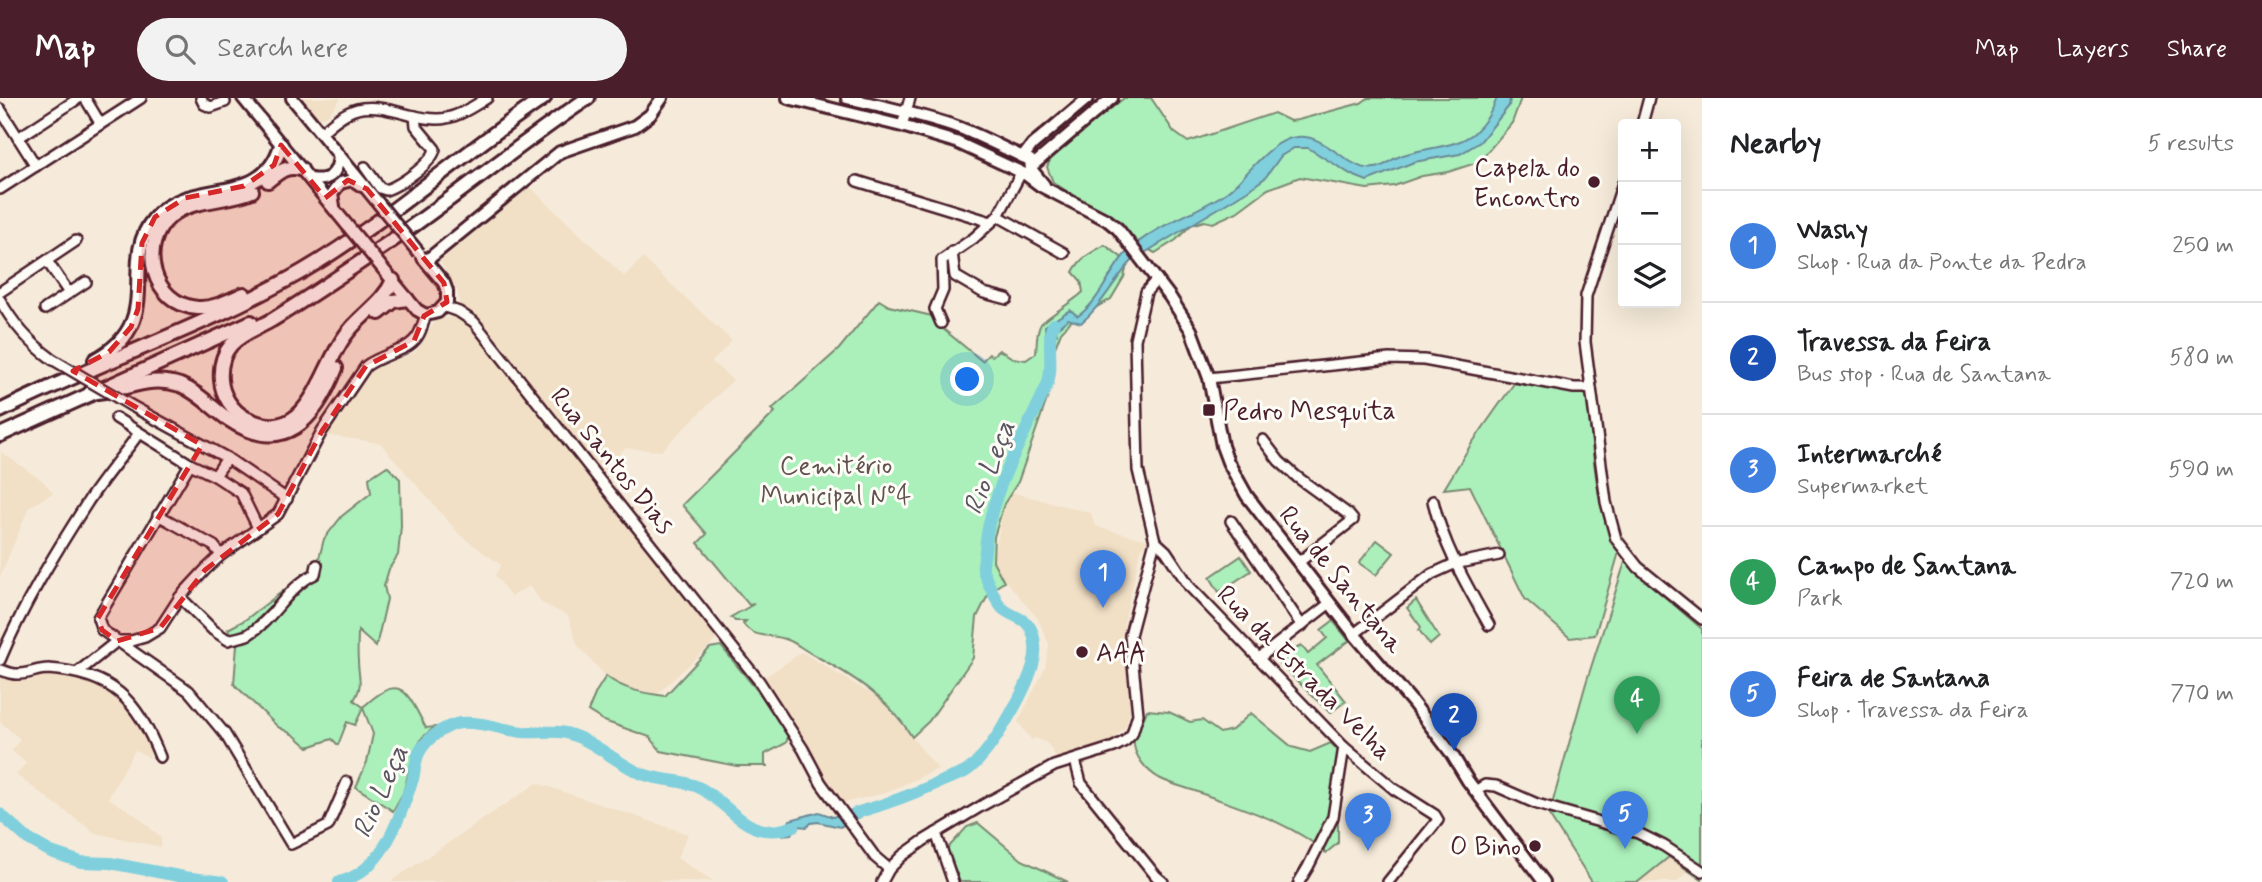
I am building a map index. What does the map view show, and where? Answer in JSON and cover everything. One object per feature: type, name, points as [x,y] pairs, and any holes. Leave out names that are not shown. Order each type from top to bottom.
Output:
[{"type":"highway","points":[[0,411],[56,383],[182,332],[304,270],[371,226],[544,98]]},
{"type":"highway","points":[[391,278],[383,299],[347,332],[337,347],[313,399],[296,417],[273,424],[258,423],[237,413],[223,393],[221,382],[221,368],[231,345],[387,244],[588,98]]},
{"type":"highway","points":[[56,383],[77,368],[109,352],[131,327],[138,309],[142,243],[155,217],[172,202],[244,187],[274,165],[281,145]]},
{"type":"highway","points":[[271,288],[254,289],[200,309],[177,303],[155,278],[151,258],[154,239],[163,223],[186,207],[251,192],[286,168],[292,167],[305,174]]},
{"type":"highway","points":[[0,435],[212,341],[320,288]]},
{"type":"highway","points":[[90,393],[157,380],[191,391],[242,428],[253,432],[279,434],[303,423],[316,410],[337,363],[362,328],[394,300],[407,299]]},
{"type":"main road","points":[[243,98],[417,310],[426,315],[438,312],[448,298],[447,291],[423,257],[292,98]]},
{"type":"main road","points":[[423,257],[560,152],[635,126],[650,116],[662,98]]},
{"type":"main road","points":[[788,98],[956,142],[1025,170]]},
{"type":"main road","points":[[848,98],[959,128],[1030,160],[1025,170]]},
{"type":"main road","points":[[1022,158],[1032,145],[1088,98]]},
{"type":"main road","points":[[1025,170],[1112,98]]},
{"type":"main road","points":[[305,174],[325,180],[337,170],[339,155]]},
{"type":"main road","name":"Rua de Santana","points":[[1025,170],[1046,187],[1107,220],[1126,238],[1157,279],[1191,330],[1209,378],[1217,427],[1228,462],[1247,496],[1451,753],[1475,791],[1544,882]]},
{"type":"main road","points":[[339,215],[332,199],[340,183],[353,180],[367,190]]},
{"type":"street","points":[[19,138],[79,98]]},
{"type":"street","points":[[85,98],[100,123]]},
{"type":"street","points":[[0,190],[141,98]]},
{"type":"street","points":[[201,98],[204,104],[211,107],[225,102]]},
{"type":"street","points":[[321,133],[347,113],[367,107],[436,120],[449,118],[487,98]]},
{"type":"street","points":[[902,126],[910,98]]},
{"type":"street","points":[[1643,119],[1649,98]]},
{"type":"street","points":[[0,109],[36,166]]},
{"type":"street","points":[[365,167],[380,188],[386,190],[396,187],[429,161],[435,149],[416,126],[415,116]]},
{"type":"street","points":[[941,323],[934,309],[943,290],[942,260],[995,219],[1025,170]]},
{"type":"street","points":[[857,181],[995,219],[1064,253]]},
{"type":"street","points":[[1618,198],[1586,296],[1585,342],[1606,502],[1616,539],[1638,567],[1702,619]]},
{"type":"street","points":[[0,292],[76,242]]},
{"type":"street","points":[[952,252],[955,276],[984,293],[1007,299]]},
{"type":"street","points":[[47,261],[69,293]]},
{"type":"street","points":[[882,882],[889,869],[902,856],[936,833],[1054,766],[1125,741],[1136,725],[1138,714],[1130,635],[1155,541],[1138,470],[1135,340],[1146,292],[1157,279]]},
{"type":"street","points":[[45,309],[86,282]]},
{"type":"street","points":[[0,300],[9,317],[28,340],[52,359],[227,458],[287,499]]},
{"type":"street","name":"Rua Santos Dias","points":[[444,307],[459,312],[474,322],[619,502],[759,681],[803,749],[821,783],[889,869]]},
{"type":"street","points":[[78,672],[117,641],[131,641],[160,628],[180,597],[221,555],[278,513],[322,431],[366,366],[376,358],[407,347],[420,332],[426,315]]},
{"type":"street","points":[[1209,378],[1401,359],[1424,360],[1574,388],[1591,388]]},
{"type":"street","points":[[116,418],[241,493],[258,528]]},
{"type":"street","points":[[0,660],[34,592],[88,502],[139,433]]},
{"type":"street","points":[[1263,440],[1279,461],[1353,520],[1299,562]]},
{"type":"street","points":[[215,476],[227,458]]},
{"type":"street","points":[[190,464],[98,618],[102,630],[189,691],[225,734],[293,847],[328,826],[347,782]]},
{"type":"street","points":[[1433,501],[1454,564],[1489,625]]},
{"type":"street","points":[[158,515],[214,546],[221,555]]},
{"type":"street","points":[[1231,521],[1302,626]]},
{"type":"street","name":"Rua da Estrada Velha","points":[[1155,541],[1166,551],[1190,587],[1344,747],[1394,789],[1435,815],[1438,820],[1388,882]]},
{"type":"street","points":[[1354,634],[1432,574],[1454,564],[1499,555]]},
{"type":"street","points":[[180,597],[213,630],[228,640],[247,635],[262,623],[303,579],[315,574],[317,565]]},
{"type":"street","points":[[1259,658],[1330,603]]},
{"type":"street","points":[[0,670],[16,674],[44,669],[78,672],[106,683],[127,699],[142,718],[160,757]]},
{"type":"street","points":[[1298,882],[1333,817],[1344,747]]},
{"type":"street","points":[[1075,760],[1080,783],[1163,882]]},
{"type":"street","points":[[1475,791],[1485,785],[1496,786],[1551,808],[1639,833],[1702,871]]},
{"type":"street","points":[[936,833],[953,882]]},
{"type":"highlighted area","points":[[281,145],[325,198],[348,180],[367,189],[444,283],[447,302],[424,316],[414,341],[366,366],[322,431],[278,514],[205,570],[160,628],[117,641],[102,630],[98,618],[202,445],[73,371],[109,352],[131,327],[138,309],[142,243],[155,217],[185,198],[244,186],[274,165]]},
{"type":"shaded area","points":[[300,98],[341,98],[324,117],[314,116]]},
{"type":"shaded area","points":[[530,187],[624,276],[643,258],[732,341],[712,362],[733,380],[661,451],[625,448],[594,480],[718,638],[657,694],[613,684],[578,646],[568,616],[542,603],[529,586],[511,597],[495,575],[501,565],[461,536],[380,443],[325,435],[373,369],[415,352],[436,320],[449,317],[459,307],[458,292],[440,261]]},
{"type":"shaded area","points":[[1,452],[43,481],[53,493],[29,507],[0,577]]},
{"type":"shaded area","points":[[1007,491],[1091,513],[1095,525],[1101,528],[1147,540],[1140,552],[1123,627],[1130,710],[1126,726],[1112,741],[1058,761],[1048,744],[1036,738],[1032,740],[1018,722],[1045,668],[1049,644],[1038,619],[999,573],[994,557]]},
{"type":"shaded area","points":[[802,652],[881,700],[938,769],[885,793],[835,805],[765,677]]},
{"type":"shaded area","points":[[37,673],[92,681],[121,699],[141,724],[149,744],[150,758],[135,750],[108,798],[136,815],[161,838],[161,847],[95,833],[16,775],[26,763],[12,751],[20,739],[0,722],[0,678],[33,681]]},
{"type":"shaded area","points":[[537,783],[688,834],[677,858],[713,881],[390,882]]},
{"type":"shaded area","points":[[1668,857],[1688,871],[1677,882],[1638,882]]},
{"type":"green space","points":[[1124,98],[1151,98],[1174,132],[1188,142],[1274,113],[1290,121],[1298,120],[1361,103],[1368,98],[1521,98],[1512,123],[1479,162],[1394,186],[1367,189],[1300,177],[1268,189],[1237,212],[1213,223],[1204,221],[1191,225],[1176,240],[1155,253],[1139,241],[1136,243],[1114,217],[1083,202],[1053,182],[1047,167],[1052,156]]},
{"type":"green space","name":"Cemitério Municipal Nº4","points":[[1105,245],[1121,257],[1126,269],[1124,277],[1111,299],[1070,322],[1061,332],[1050,361],[1052,378],[1047,399],[1018,482],[1004,504],[994,537],[993,561],[1004,582],[990,591],[977,617],[973,658],[929,721],[912,737],[892,710],[868,688],[791,641],[753,632],[743,624],[746,621],[735,621],[731,617],[754,604],[749,605],[698,543],[707,534],[682,505],[775,412],[772,409],[839,349],[879,300],[889,306],[932,316],[942,328],[982,361],[999,350],[1013,358],[1026,360],[1036,353],[1037,334],[1041,324],[1083,292],[1081,281],[1073,272],[1076,267],[1087,256]]},
{"type":"green space","points":[[1515,382],[1587,395],[1599,498],[1604,518],[1619,552],[1595,635],[1570,638],[1525,599],[1470,486],[1444,489],[1470,446]]},
{"type":"green space","points":[[387,466],[400,479],[401,526],[398,555],[389,569],[384,586],[387,599],[376,647],[358,631],[360,685],[354,700],[363,707],[386,690],[401,690],[413,704],[426,728],[435,727],[422,738],[414,753],[403,793],[393,811],[356,787],[367,762],[373,734],[363,708],[355,725],[347,722],[338,745],[332,739],[308,747],[294,735],[278,727],[234,684],[237,645],[228,629],[245,620],[287,588],[296,586],[315,574],[324,539],[342,516],[371,493],[369,478]]},
{"type":"green space","points":[[1377,540],[1394,553],[1376,575],[1359,563]]},
{"type":"green space","points":[[1241,556],[1251,571],[1219,592],[1210,577]]},
{"type":"green space","points":[[1626,559],[1643,578],[1702,629],[1702,880],[1669,857],[1638,882],[1592,882],[1549,815],[1586,683]]},
{"type":"green space","points":[[1416,600],[1439,637],[1430,645],[1407,608]]},
{"type":"green space","points":[[1333,621],[1349,641],[1317,665],[1346,701],[1330,713],[1279,663],[1301,645],[1308,654],[1327,638],[1321,630]]},
{"type":"green space","points":[[721,646],[778,716],[788,737],[786,743],[765,754],[767,766],[737,766],[661,751],[650,737],[604,721],[588,711],[606,676],[627,688],[665,696],[710,648]]},
{"type":"green space","points":[[1147,710],[1169,712],[1190,722],[1202,720],[1220,733],[1232,730],[1251,713],[1292,747],[1310,752],[1331,743],[1341,754],[1335,802],[1338,843],[1326,853],[1297,832],[1280,824],[1154,775],[1141,762],[1134,745]]},
{"type":"green space","points":[[978,823],[1022,860],[1068,882],[960,882],[947,849],[967,827]]},
{"type":"water","points":[[1497,98],[1510,98],[1509,106],[1480,142],[1460,154],[1414,162],[1367,181],[1308,148],[1294,148],[1281,156],[1265,178],[1247,191],[1133,260],[1081,323],[1068,319],[1056,329],[1057,334],[1046,338],[1045,326],[1070,310],[1078,316],[1086,310],[1126,253],[1137,243],[1227,192],[1277,144],[1287,139],[1306,137],[1322,143],[1360,167],[1377,168],[1395,158],[1466,138],[1485,121]]},
{"type":"water","points":[[868,804],[872,811],[840,827],[818,822],[807,827],[797,826],[791,834],[781,835],[779,830],[787,827],[790,820],[819,812],[833,817]]},
{"type":"waterway","name":"Rio Leça","points":[[856,813],[965,772],[995,739],[1029,677],[1035,653],[1031,628],[1002,608],[986,578],[983,565],[988,527],[1001,485],[1047,385],[1050,336],[1054,324]]},
{"type":"waterway","name":"Rio Leça","points":[[339,882],[368,867],[388,841],[402,810],[422,748],[442,730],[460,723],[576,736],[640,773],[702,789],[754,827],[778,830],[794,826]]},
{"type":"waterway","name":"Rio Leça","points":[[0,814],[28,839],[51,852],[81,862],[110,863],[223,882]]},
{"type":"place","name":"Capela do Encontro","points":[[1594,182]]},
{"type":"place","name":"Pedro Mesquita","points":[[1209,410]]},
{"type":"place","name":"Washy","points":[[1103,608]]},
{"type":"place","name":"AAA","points":[[1082,652]]},
{"type":"place","name":"Campo de Santana","points":[[1637,734]]},
{"type":"place","name":"Travessa da Feira","points":[[1454,751]]},
{"type":"place","name":"O Bino","points":[[1535,846]]},
{"type":"place","name":"Feira de Santana","points":[[1625,849]]},
{"type":"place","name":"Intermarché","points":[[1368,851]]}]
